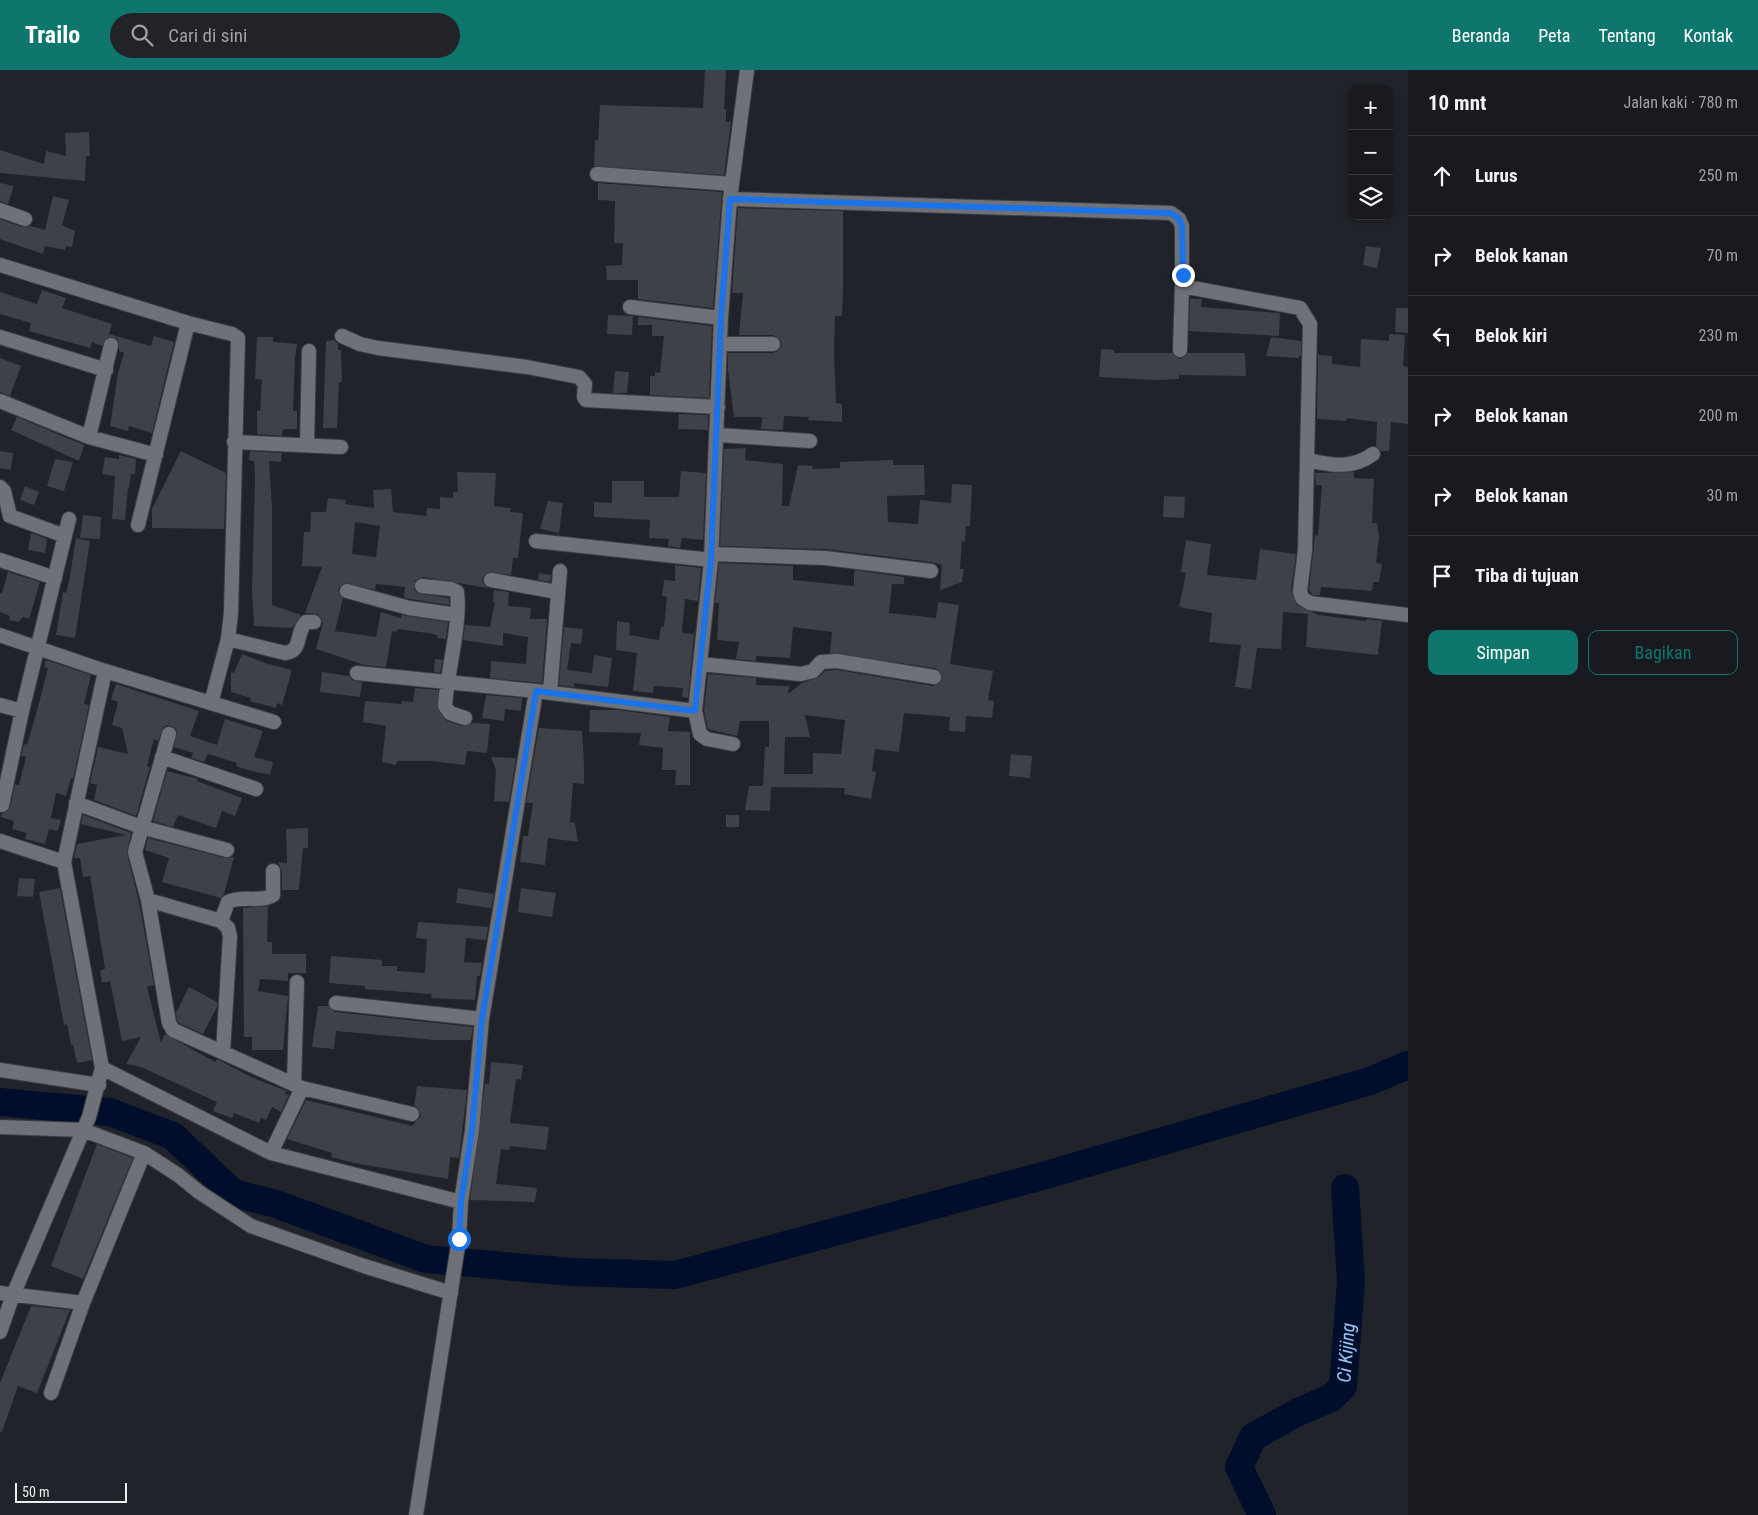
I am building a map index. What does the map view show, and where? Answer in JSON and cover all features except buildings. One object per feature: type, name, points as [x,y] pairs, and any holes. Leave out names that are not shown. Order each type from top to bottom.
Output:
[{"type":"street","points":[[733,744],[711,740],[700,734],[695,711],[711,557],[718,435],[721,318],[730,199],[747,70]]},
{"type":"street","points":[[597,174],[732,184]]},
{"type":"street","points":[[730,199],[1171,213],[1179,219],[1182,226],[1180,350]]},
{"type":"street","points":[[0,210],[25,219]]},
{"type":"street","points":[[0,265],[188,323],[232,334],[238,338],[234,442],[234,505],[228,640],[210,703]]},
{"type":"street","points":[[1182,286],[1300,308],[1306,316],[1310,324],[1311,333],[1305,550],[1300,591],[1302,598],[1310,603],[1408,615]]},
{"type":"street","points":[[630,307],[721,318]]},
{"type":"street","points":[[138,525],[188,323]]},
{"type":"street","points":[[342,336],[360,344],[378,348],[527,367],[548,373],[579,377],[585,384],[584,397],[586,400],[718,407]]},
{"type":"street","points":[[0,337],[106,370]]},
{"type":"street","points":[[721,344],[773,344]]},
{"type":"street","points":[[89,437],[111,345]]},
{"type":"street","points":[[307,445],[309,351]]},
{"type":"street","points":[[0,401],[89,437],[156,455]]},
{"type":"street","points":[[718,435],[810,441]]},
{"type":"street","points":[[234,442],[342,447]]},
{"type":"street","points":[[1307,460],[1337,467],[1356,464],[1373,454]]},
{"type":"street","points":[[0,488],[4,491],[10,516],[65,536]]},
{"type":"street","points":[[2,805],[4,774],[22,711],[69,519]]},
{"type":"street","points":[[536,541],[711,557],[825,558],[931,571]]},
{"type":"street","points":[[0,560],[55,578]]},
{"type":"street","points":[[416,1515],[460,1234],[461,1209],[472,1130],[482,1019],[543,692],[560,571]]},
{"type":"street","points":[[491,580],[557,592]]},
{"type":"street","points":[[422,586],[455,590],[458,594],[457,615],[446,681],[445,709],[465,718]]},
{"type":"street","points":[[347,590],[409,608],[457,615]]},
{"type":"street","points":[[228,640],[285,653],[292,652],[297,648],[301,628],[306,622],[314,622]]},
{"type":"street","points":[[0,635],[105,671],[274,722]]},
{"type":"street","points":[[700,664],[738,670],[801,674],[813,671],[821,662],[837,661],[934,677]]},
{"type":"street","points":[[0,1332],[7,1294],[83,1130],[97,1091],[102,1068],[64,862],[105,671]]},
{"type":"street","points":[[357,673],[446,681],[695,711]]},
{"type":"street","points":[[0,705],[22,711]]},
{"type":"street","points":[[169,734],[141,827],[136,852],[148,900],[169,1023],[173,1030],[298,1086],[412,1114]]},
{"type":"street","points":[[162,757],[256,789]]},
{"type":"street","points":[[76,803],[141,827],[228,850]]},
{"type":"street","points":[[0,841],[64,862]]},
{"type":"street","points":[[221,921],[228,902],[238,899],[269,898],[273,895],[273,871]]},
{"type":"street","points":[[148,900],[221,921],[228,928],[230,936],[223,1052]]},
{"type":"street","points":[[271,1153],[298,1086],[297,982]]},
{"type":"street","points":[[336,1003],[482,1019]]},
{"type":"street","points":[[102,1068],[271,1153],[461,1209]]},
{"type":"street","points":[[0,1070],[97,1091]]},
{"type":"street","points":[[0,1127],[83,1130],[144,1153],[251,1226],[364,1266],[451,1293]]},
{"type":"street","points":[[51,1393],[83,1302],[144,1153]]},
{"type":"street","points":[[7,1294],[83,1302]]},
{"type":"waterway","points":[[0,1102],[110,1112],[173,1136],[233,1193],[276,1204],[426,1259],[571,1272],[675,1275],[1046,1175],[1370,1081],[1408,1065]]},
{"type":"waterway","name":"Ci Kijing","points":[[1262,1515],[1239,1467],[1253,1437],[1298,1412],[1331,1398],[1343,1386],[1351,1281],[1345,1188]]},
{"type":"route","points":[[459,1239],[461,1202],[472,1130],[482,1019],[518,810],[536,691],[695,711],[711,560],[718,435],[721,318],[730,199],[999,206],[1171,213],[1179,219],[1182,226],[1183,275]]}]
